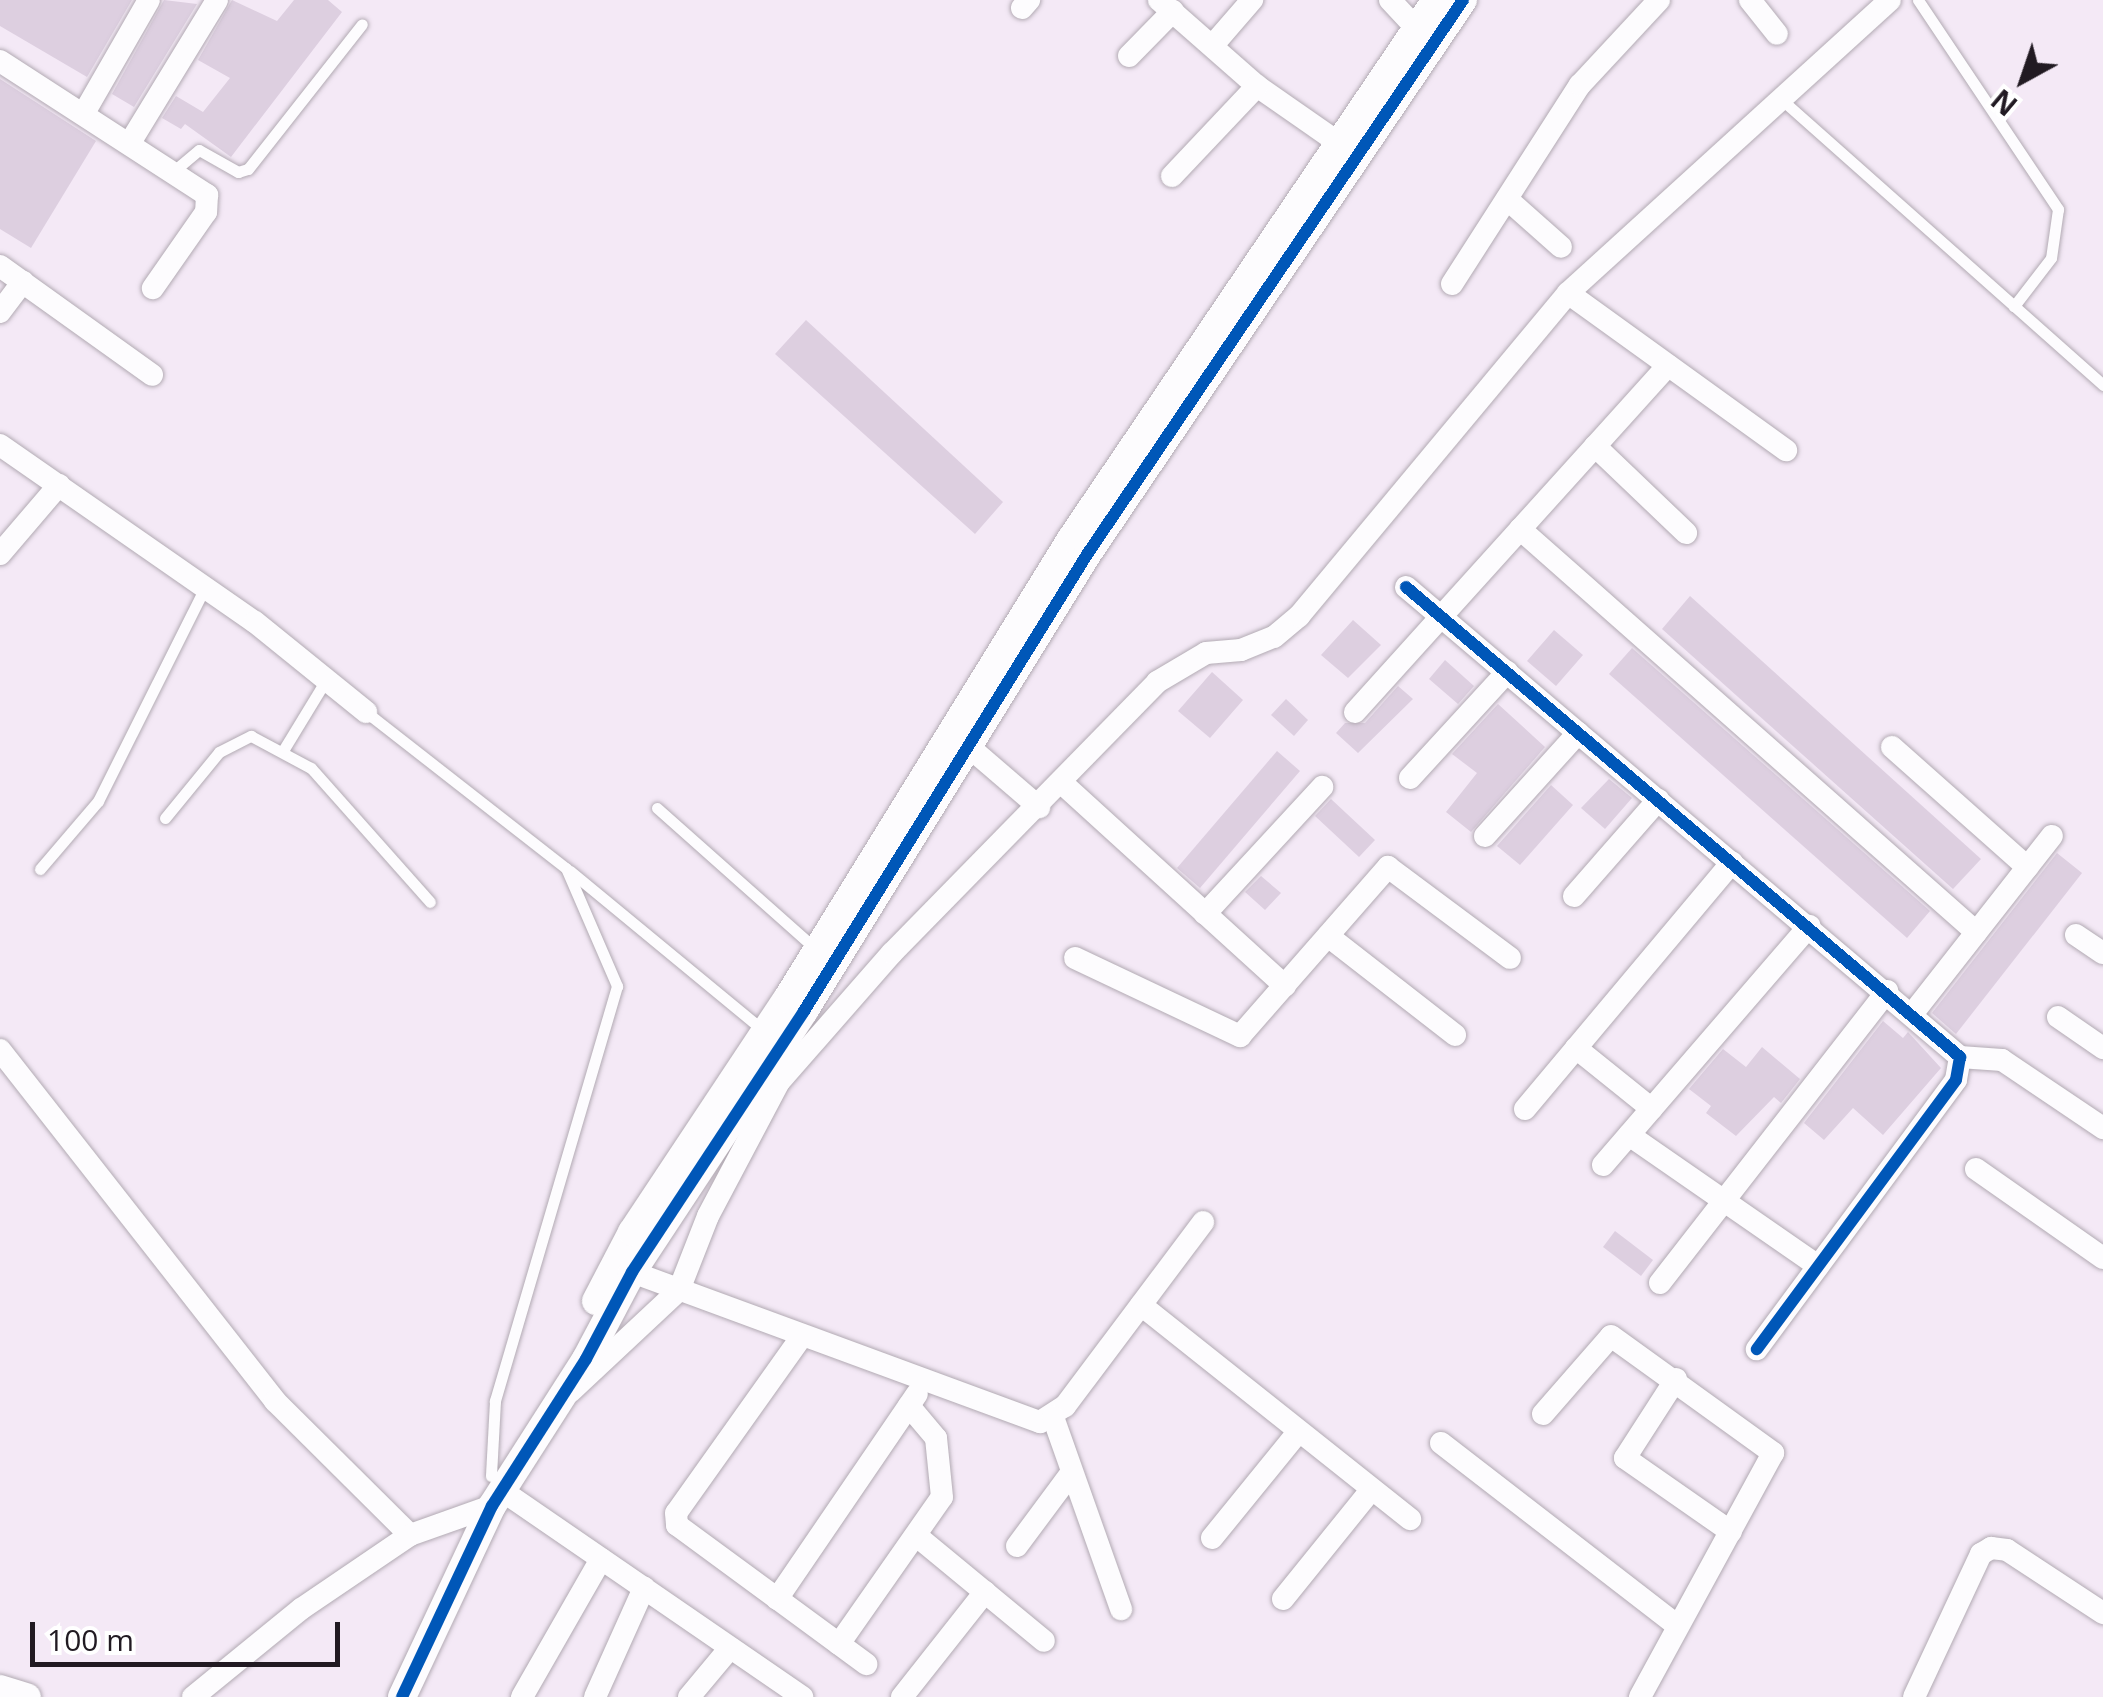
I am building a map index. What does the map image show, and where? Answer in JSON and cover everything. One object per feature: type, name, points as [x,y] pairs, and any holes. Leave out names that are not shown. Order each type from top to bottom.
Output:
[{"type":"street","points":[[84,112],[149,0]]},
{"type":"street","points":[[131,141],[217,0]]},
{"type":"street","points":[[1213,45],[1252,0]]},
{"type":"street","points":[[1390,0],[1416,28]]},
{"type":"street","points":[[382,1697],[572,1350],[632,1232],[765,1032],[1071,540],[1436,0]]},
{"type":"street","points":[[402,1697],[489,1497],[560,1401],[632,1272],[1088,553],[1463,0]]},
{"type":"street","points":[[1452,284],[1580,84],[1659,0]]},
{"type":"street","points":[[1750,0],[1777,34]]},
{"type":"street","points":[[560,1401],[679,1290],[708,1216],[779,1082],[892,953],[1178,664],[1241,650],[1299,616],[1568,294],[1890,0]]},
{"type":"street","points":[[1129,56],[1166,6],[1257,86],[1340,144]]},
{"type":"street","points":[[0,60],[131,141],[207,194],[206,212],[153,288]]},
{"type":"street","points":[[1172,176],[1257,86]]},
{"type":"street","points":[[1507,198],[1562,247]]},
{"type":"street","points":[[0,266],[152,376]]},
{"type":"street","points":[[0,312],[24,282]]},
{"type":"street","points":[[1568,294],[1786,450]]},
{"type":"street","points":[[1355,712],[1668,366]]},
{"type":"street","points":[[0,444],[205,586],[366,712]]},
{"type":"street","points":[[1595,446],[1686,533]]},
{"type":"street","points":[[0,554],[59,485]]},
{"type":"street","points":[[1520,529],[1976,932]]},
{"type":"street","points":[[1406,587],[1913,1013],[1960,1058],[2002,1060],[2103,1128]]},
{"type":"street","points":[[1410,778],[1507,672]]},
{"type":"street","points":[[1485,836],[1578,733]]},
{"type":"street","points":[[968,746],[1039,807]]},
{"type":"street","points":[[1892,747],[2027,867]]},
{"type":"street","points":[[1062,784],[1284,986]]},
{"type":"street","points":[[1205,914],[1322,788]]},
{"type":"street","points":[[1574,896],[1658,800]]},
{"type":"street","points":[[1913,1013],[2052,836]]},
{"type":"street","points":[[1525,1109],[1732,862]]},
{"type":"street","points":[[1074,958],[1240,1036],[1388,867],[1510,958]]},
{"type":"street","points":[[1602,1165],[1809,926]]},
{"type":"street","points":[[2076,935],[2103,954]]},
{"type":"street","points":[[1328,936],[1455,1035]]},
{"type":"street","points":[[1660,1282],[1887,992]]},
{"type":"street","points":[[2058,1017],[2103,1048]]},
{"type":"street","points":[[1576,1048],[1652,1108]]},
{"type":"street","points":[[0,1050],[275,1401],[410,1535]]},
{"type":"street","points":[[1757,1349],[1956,1080],[1960,1058]]},
{"type":"street","points":[[1629,1135],[1818,1266]]},
{"type":"street","points":[[1976,1169],[2103,1258]]},
{"type":"street","points":[[632,1272],[1026,1420],[1052,1417],[1203,1222]]},
{"type":"street","points":[[1141,1304],[1410,1520]]},
{"type":"street","points":[[802,1336],[676,1513],[688,1536],[866,1664]]},
{"type":"street","points":[[1544,1414],[1611,1336],[1676,1378],[1772,1453],[1731,1532],[1674,1624],[1640,1697]]},
{"type":"street","points":[[1676,1378],[1625,1458],[1629,1467],[1731,1532]]},
{"type":"street","points":[[776,1598],[924,1382]]},
{"type":"street","points":[[839,1644],[918,1537],[942,1497],[942,1462],[929,1427],[909,1406]]},
{"type":"street","points":[[1052,1417],[1121,1609]]},
{"type":"street","points":[[1212,1538],[1298,1432]]},
{"type":"street","points":[[1441,1443],[1674,1624]]},
{"type":"street","points":[[1017,1546],[1072,1472]]},
{"type":"street","points":[[1283,1599],[1372,1490]]},
{"type":"street","points":[[193,1697],[301,1609],[410,1535],[489,1497]]},
{"type":"street","points":[[489,1497],[601,1559],[802,1697]]},
{"type":"street","points":[[918,1537],[1044,1640]]},
{"type":"street","points":[[1914,1697],[1982,1554],[1991,1548],[2006,1550],[2103,1613]]},
{"type":"street","points":[[522,1697],[601,1559]]},
{"type":"street","points":[[595,1697],[644,1588]]},
{"type":"street","points":[[902,1697],[984,1592]]},
{"type":"street","points":[[688,1697],[730,1648]]},
{"type":"street","points":[[0,1689],[27,1697]]},
{"type":"lane","points":[[1918,0],[2058,209],[2052,258],[2014,306]]},
{"type":"lane","points":[[175,170],[199,150],[238,172],[248,169],[362,24]]},
{"type":"lane","points":[[1780,98],[2103,385]]},
{"type":"lane","points":[[40,869],[98,801],[205,586]]},
{"type":"lane","points":[[284,750],[326,680]]},
{"type":"lane","points":[[366,712],[566,868],[765,1032]]},
{"type":"lane","points":[[165,818],[219,752],[251,736],[284,750],[311,768],[430,902]]},
{"type":"lane","points":[[657,808],[817,950]]},
{"type":"lane","points":[[489,1497],[494,1401],[618,986],[566,868]]},
{"type":"building","points":[[0,0],[132,0],[87,77],[0,26]]},
{"type":"building","points":[[164,0],[197,4],[134,107],[112,94]]},
{"type":"building","points":[[232,0],[277,21],[294,0],[328,0],[342,12],[231,157],[185,124],[181,129],[162,118],[176,96],[203,112],[230,78],[198,60]]},
{"type":"building","points":[[0,79],[96,141],[31,248],[0,229]]},
{"type":"building","points":[[806,320],[1003,502],[975,534],[775,354]]},
{"type":"building","points":[[1690,596],[1981,859],[1953,889],[1662,629]]},
{"type":"building","points":[[1353,620],[1381,645],[1348,678],[1321,655]]},
{"type":"building","points":[[1554,630],[1583,655],[1556,686],[1527,661]]},
{"type":"building","points":[[1632,648],[1930,911],[1907,938],[1609,674]]},
{"type":"building","points":[[1445,660],[1474,686],[1458,704],[1429,679]]},
{"type":"building","points":[[1212,672],[1243,700],[1210,738],[1178,711]]},
{"type":"building","points":[[1398,686],[1413,699],[1358,753],[1336,733],[1345,723],[1365,723]]},
{"type":"building","points":[[1286,699],[1308,720],[1294,736],[1271,715]]},
{"type":"building","points":[[1498,704],[1545,747],[1471,832],[1446,812],[1477,773],[1452,754]]},
{"type":"building","points":[[1277,751],[1300,771],[1200,888],[1177,868]]},
{"type":"building","points":[[1609,779],[1632,798],[1605,829],[1581,808]]},
{"type":"building","points":[[1551,785],[1573,805],[1520,865],[1497,846]]},
{"type":"building","points":[[1331,799],[1375,840],[1359,857],[1315,816]]},
{"type":"building","points":[[2057,853],[2082,873],[1956,1034],[1932,1013]]},
{"type":"building","points":[[1261,876],[1281,893],[1265,910],[1245,892]]},
{"type":"building","points":[[1883,1021],[1903,1038],[1908,1032],[1941,1068],[1883,1135],[1853,1108],[1824,1140],[1804,1123]]},
{"type":"building","points":[[1762,1047],[1800,1079],[1781,1103],[1774,1097],[1736,1136],[1706,1113],[1711,1106],[1689,1089],[1723,1049],[1746,1067]]},
{"type":"building","points":[[1615,1231],[1653,1260],[1641,1276],[1603,1247]]},
{"type":"cycle path","points":[[402,1697],[492,1506],[586,1359],[632,1272],[804,1011],[1088,553],[1463,0]]},
{"type":"cycle path","points":[[1406,587],[1960,1057],[1956,1080],[1757,1349]]}]
